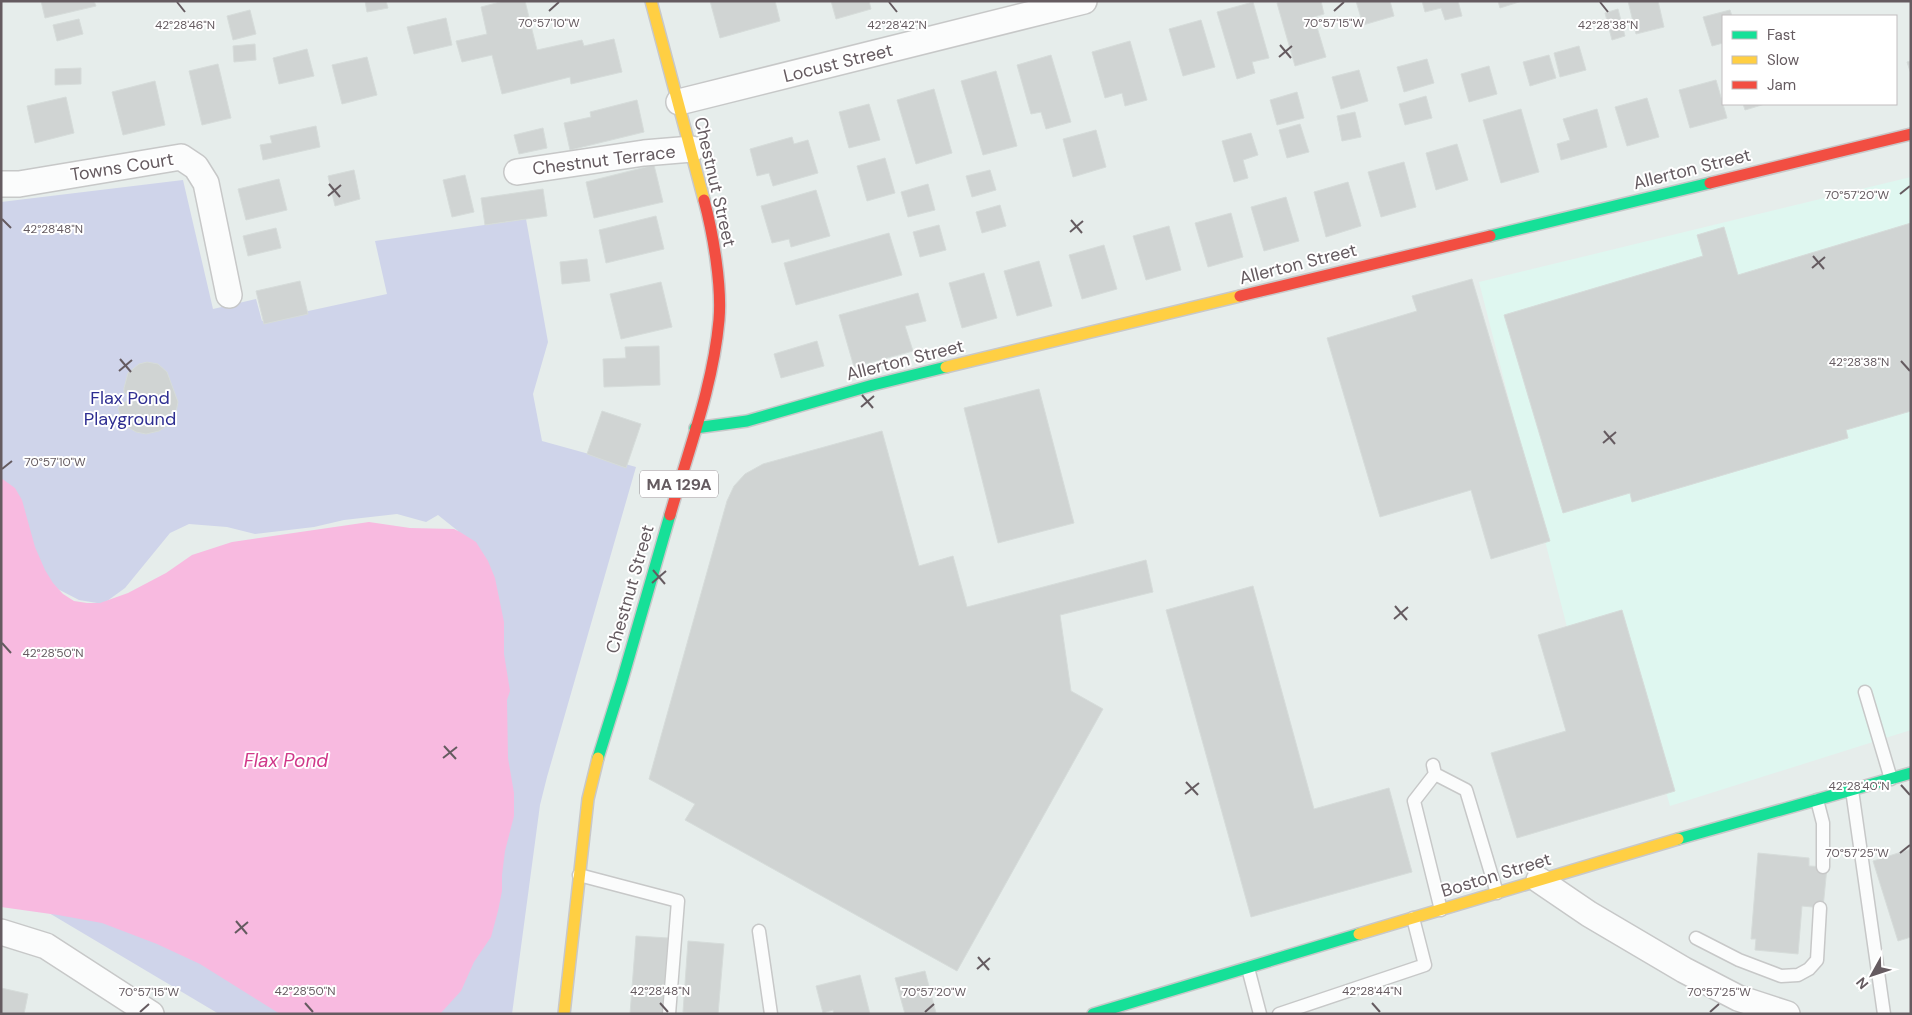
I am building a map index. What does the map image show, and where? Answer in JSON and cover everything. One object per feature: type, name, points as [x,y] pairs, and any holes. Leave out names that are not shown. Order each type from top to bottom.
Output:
[{"type":"main road","name":"Chestnut Street","points":[[564,1014],[588,799],[596,763],[622,681],[710,376],[716,344],[719,297],[709,217],[651,1]]},
{"type":"main road","name":"Allerton Street","points":[[694,428],[747,421],[873,386],[1911,134]]},
{"type":"main road","name":"Boston Street","points":[[1093,1014],[1539,880],[1911,773]]},
{"type":"street","name":"Locust Street","points":[[679,102],[1084,1]]},
{"type":"street","name":"Chestnut Terrace","points":[[517,172],[644,153],[692,149]]},
{"type":"street","name":"Towns Court","points":[[1,184],[19,184],[181,157],[196,167],[206,183],[229,296]]},
{"type":"street","points":[[1539,880],[1589,914],[1684,970],[1738,998],[1787,1014]]},
{"type":"street","points":[[1,932],[46,946],[151,1014]]},
{"type":"lane","points":[[1865,692],[1891,779]]},
{"type":"lane","points":[[1441,910],[1414,801],[1434,770],[1466,790],[1497,893]]},
{"type":"lane","points":[[1852,790],[1884,1014]]},
{"type":"lane","points":[[1817,800],[1823,823],[1823,867]]},
{"type":"lane","points":[[579,875],[678,901],[670,1014]]},
{"type":"lane","points":[[1696,938],[1738,960],[1764,970],[1781,976],[1798,975],[1809,969],[1817,960],[1820,908]]},
{"type":"lane","points":[[1279,1014],[1425,966],[1413,918]]},
{"type":"lane","points":[[759,932],[771,1014]]},
{"type":"lane","points":[[1248,968],[1260,1014]]},
{"type":"shaded area","points":[[1911,177],[1911,730],[1670,806],[1617,619],[1568,631],[1479,282]]},
{"type":"green space","name":"Flax Pond Playground","points":[[183,180],[213,309],[256,299],[262,321],[387,294],[375,241],[526,219],[548,342],[533,394],[542,441],[636,467],[540,805],[512,1014],[414,1014],[458,531],[438,515],[426,522],[397,514],[255,534],[227,527],[189,524],[170,533],[125,588],[103,604],[79,600],[50,585],[1,528],[1,202]]},
{"type":"green space","points":[[44,910],[119,923],[313,1014],[219,1014]]},
{"type":"water","name":"Flax Pond","points":[[1,478],[15,488],[22,500],[35,547],[53,583],[63,594],[74,601],[87,603],[100,603],[128,593],[166,573],[192,555],[232,542],[369,522],[410,528],[454,529],[476,542],[488,561],[495,578],[504,622],[504,654],[510,691],[507,700],[508,758],[514,793],[514,816],[505,851],[502,891],[491,937],[474,962],[461,991],[440,1014],[280,1014],[200,964],[157,944],[102,923],[1,907]]},
{"type":"building","points":[[41,1],[94,1],[96,6],[45,18]]},
{"type":"building","points":[[365,1],[386,1],[388,8],[367,12]]},
{"type":"building","points":[[504,1],[525,1],[537,50],[582,40],[584,46],[614,39],[622,72],[571,84],[570,77],[502,94],[492,55],[462,62],[456,41],[487,34],[481,7]]},
{"type":"building","points":[[710,1],[775,1],[780,21],[720,38]]},
{"type":"building","points":[[831,1],[869,1],[871,9],[836,19]]},
{"type":"building","points":[[1284,1],[1321,1],[1324,14],[1314,17],[1326,57],[1295,66],[1277,3]]},
{"type":"building","points":[[1356,1],[1390,1],[1394,16],[1363,25]]},
{"type":"building","points":[[1422,1],[1458,1],[1462,16],[1445,20],[1441,8],[1425,12]]},
{"type":"building","points":[[1498,1],[1522,1],[1500,8]]},
{"type":"building","points":[[1628,1],[1658,1],[1664,27],[1636,34]]},
{"type":"building","points":[[1253,2],[1269,58],[1252,62],[1255,73],[1237,79],[1217,12]]},
{"type":"building","points":[[1618,9],[1625,36],[1612,40],[1605,13]]},
{"type":"building","points":[[250,10],[256,34],[233,40],[227,16]]},
{"type":"building","points":[[1730,10],[1732,15],[1722,15],[1722,43],[1712,46],[1703,17]]},
{"type":"building","points":[[446,18],[452,45],[414,54],[407,27]]},
{"type":"building","points":[[79,19],[83,34],[57,41],[53,25]]},
{"type":"building","points":[[1201,20],[1215,67],[1183,76],[1169,29]]},
{"type":"building","points":[[1130,41],[1147,100],[1125,106],[1122,93],[1105,98],[1092,52]]},
{"type":"building","points":[[255,44],[256,60],[234,62],[233,46]]},
{"type":"building","points":[[1579,46],[1586,70],[1560,77],[1554,53]]},
{"type":"building","points":[[307,49],[314,76],[279,84],[273,58]]},
{"type":"building","points":[[1051,55],[1071,122],[1046,129],[1041,112],[1031,114],[1017,65]]},
{"type":"building","points":[[1549,55],[1556,78],[1530,86],[1523,62]]},
{"type":"building","points":[[367,57],[377,95],[342,104],[332,65]]},
{"type":"building","points":[[1427,59],[1434,83],[1404,92],[1397,67]]},
{"type":"building","points":[[1911,61],[1911,74],[1907,62]]},
{"type":"building","points":[[218,64],[231,118],[202,125],[189,71]]},
{"type":"building","points":[[1489,66],[1497,94],[1469,102],[1461,74]]},
{"type":"building","points":[[81,68],[81,84],[55,85],[55,69]]},
{"type":"building","points":[[1359,70],[1368,101],[1341,109],[1332,77]]},
{"type":"building","points":[[996,71],[1017,146],[983,155],[961,81]]},
{"type":"building","points":[[1716,80],[1727,118],[1690,128],[1679,90]]},
{"type":"building","points":[[155,81],[165,125],[123,135],[112,92]]},
{"type":"building","points":[[934,89],[952,153],[916,164],[897,100]]},
{"type":"building","points":[[1297,92],[1304,118],[1277,125],[1270,100]]},
{"type":"building","points":[[1426,96],[1432,118],[1405,125],[1399,104]]},
{"type":"building","points":[[66,97],[74,133],[35,143],[27,106]]},
{"type":"building","points":[[1647,98],[1659,137],[1627,146],[1615,107]]},
{"type":"building","points":[[637,100],[644,132],[570,150],[564,123],[591,117],[590,112]]},
{"type":"building","points":[[869,104],[880,140],[849,148],[839,112]]},
{"type":"building","points":[[1743,105],[1762,105],[1745,110]]},
{"type":"building","points":[[1521,109],[1539,172],[1501,183],[1483,120]]},
{"type":"building","points":[[1597,109],[1607,147],[1561,160],[1557,144],[1570,140],[1563,119]]},
{"type":"building","points":[[1355,112],[1361,137],[1342,141],[1337,116]]},
{"type":"building","points":[[1300,124],[1309,152],[1287,158],[1279,130]]},
{"type":"building","points":[[316,126],[320,147],[263,160],[260,145],[272,143],[270,136]]},
{"type":"building","points":[[543,128],[547,148],[519,154],[514,135]]},
{"type":"building","points":[[1096,130],[1106,167],[1073,177],[1063,139]]},
{"type":"building","points":[[1251,133],[1258,155],[1243,160],[1248,178],[1234,182],[1222,141]]},
{"type":"building","points":[[792,137],[794,144],[808,140],[818,173],[773,186],[769,173],[757,176],[750,149]]},
{"type":"building","points":[[1457,144],[1468,180],[1436,190],[1426,153]]},
{"type":"building","points":[[885,158],[895,193],[867,201],[857,166]]},
{"type":"building","points":[[1404,162],[1416,207],[1381,217],[1368,172]]},
{"type":"building","points":[[654,165],[663,202],[594,218],[586,182]]},
{"type":"building","points":[[354,170],[360,199],[335,206],[328,176]]},
{"type":"building","points":[[990,170],[996,190],[972,197],[966,176]]},
{"type":"building","points":[[465,175],[474,212],[452,217],[443,180]]},
{"type":"building","points":[[279,179],[287,210],[246,220],[238,189]]},
{"type":"building","points":[[1348,182],[1361,226],[1326,237],[1314,192]]},
{"type":"building","points":[[928,184],[935,210],[908,217],[901,192]]},
{"type":"building","points":[[543,189],[547,216],[485,225],[481,198]]},
{"type":"building","points":[[816,190],[830,236],[791,247],[789,239],[772,243],[761,206]]},
{"type":"building","points":[[1286,197],[1299,241],[1264,251],[1251,207]]},
{"type":"building","points":[[1000,205],[1006,226],[982,233],[976,212]]},
{"type":"building","points":[[1231,213],[1243,257],[1208,267],[1195,223]]},
{"type":"building","points":[[656,216],[664,249],[606,263],[599,230]]},
{"type":"building","points":[[1911,223],[1911,411],[1846,430],[1848,438],[1632,502],[1630,493],[1563,513],[1504,315],[1703,256],[1697,235],[1724,227],[1738,275]]},
{"type":"building","points":[[939,225],[946,250],[920,257],[913,232]]},
{"type":"building","points":[[1169,226],[1181,270],[1146,280],[1133,236]]},
{"type":"building","points":[[276,228],[281,248],[248,256],[243,236]]},
{"type":"building","points":[[889,233],[902,275],[796,305],[784,263]]},
{"type":"building","points":[[1104,245],[1117,289],[1082,299],[1069,255]]},
{"type":"building","points":[[587,259],[590,281],[562,284],[560,262]]},
{"type":"building","points":[[1039,261],[1052,306],[1017,316],[1004,271]]},
{"type":"building","points":[[984,273],[997,318],[962,328],[949,283]]},
{"type":"building","points":[[1472,279],[1550,541],[1491,559],[1471,490],[1380,517],[1327,338],[1417,311],[1412,296]]},
{"type":"building","points":[[300,281],[308,314],[264,324],[256,291]]},
{"type":"building","points":[[661,282],[672,327],[621,339],[610,294]]},
{"type":"building","points":[[918,293],[926,321],[905,326],[913,351],[854,367],[839,315]]},
{"type":"building","points":[[817,341],[824,366],[781,378],[774,354]]},
{"type":"building","points":[[659,346],[660,385],[604,387],[603,359],[626,358],[625,347]]},
{"type":"building","points":[[147,362],[158,364],[167,372],[178,402],[175,417],[170,424],[159,431],[146,434],[136,432],[126,426],[122,421],[118,408],[130,398],[124,392],[128,373],[139,364]]},
{"type":"building","points":[[1039,389],[1074,523],[998,543],[964,408]]},
{"type":"building","points":[[602,411],[641,424],[626,468],[587,454]]},
{"type":"building","points":[[882,431],[919,566],[953,556],[967,607],[1146,560],[1153,592],[1060,615],[1071,691],[1103,709],[957,971],[685,820],[695,804],[649,779],[727,501],[734,486],[745,474],[763,464]]},
{"type":"building","points":[[1253,586],[1314,809],[1389,788],[1412,872],[1251,917],[1166,610]]},
{"type":"building","points":[[1622,610],[1675,791],[1517,838],[1491,753],[1566,731],[1538,635]]},
{"type":"building","points":[[1911,849],[1911,937],[1898,941],[1873,861]]},
{"type":"building","points":[[1758,853],[1809,858],[1809,866],[1827,867],[1823,908],[1802,906],[1798,954],[1755,950],[1756,939],[1751,939]]},
{"type":"building","points":[[636,936],[668,938],[662,1014],[630,1014]]},
{"type":"building","points":[[688,941],[724,944],[718,1014],[683,1012]]},
{"type":"building","points":[[925,971],[936,1013],[905,1014],[895,978]]},
{"type":"building","points":[[860,975],[870,1014],[834,1014],[833,1010],[823,1013],[816,986]]},
{"type":"building","points":[[1,988],[28,994],[24,1014],[1,1014]]},
{"type":"traffic: fast","points":[[1490,236],[1710,183]]},
{"type":"traffic: fast","points":[[695,428],[747,421],[873,385],[946,367]]},
{"type":"traffic: fast","points":[[598,758],[670,515]]},
{"type":"traffic: fast","points":[[1678,839],[1911,773]]},
{"type":"traffic: fast","points":[[1093,1014],[1359,934]]},
{"type":"traffic: slow","points":[[651,1],[704,200]]},
{"type":"traffic: slow","points":[[946,367],[1240,296]]},
{"type":"traffic: slow","points":[[564,1014],[588,799],[598,758]]},
{"type":"traffic: slow","points":[[1359,934],[1678,839]]},
{"type":"traffic: jam","points":[[1710,183],[1911,134]]},
{"type":"traffic: jam","points":[[670,515],[706,394],[719,320],[720,306],[716,260],[704,200]]},
{"type":"traffic: jam","points":[[1240,296],[1490,236]]}]
